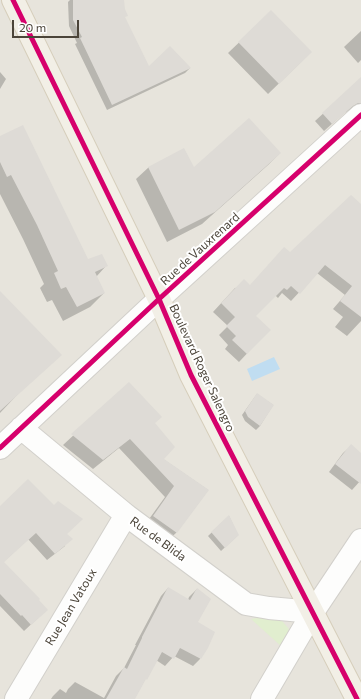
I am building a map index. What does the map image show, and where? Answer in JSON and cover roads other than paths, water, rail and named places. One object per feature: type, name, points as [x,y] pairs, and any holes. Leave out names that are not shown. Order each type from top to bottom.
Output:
[{"type":"main road","name":"Boulevard Roger Salengro","points":[[13,0],[159,300],[191,375],[357,699]]},
{"type":"street","name":"Rue de Vauxrenard","points":[[0,448],[361,115]]},
{"type":"street","name":"Rue de Blida","points":[[21,428],[126,515],[246,604],[269,608],[312,612]]},
{"type":"street","name":"Rue Jean Vatoux","points":[[16,699],[126,515]]},
{"type":"street","points":[[262,699],[312,612],[361,540]]},
{"type":"water","points":[[274,357],[280,369],[252,381],[247,369]]}]
